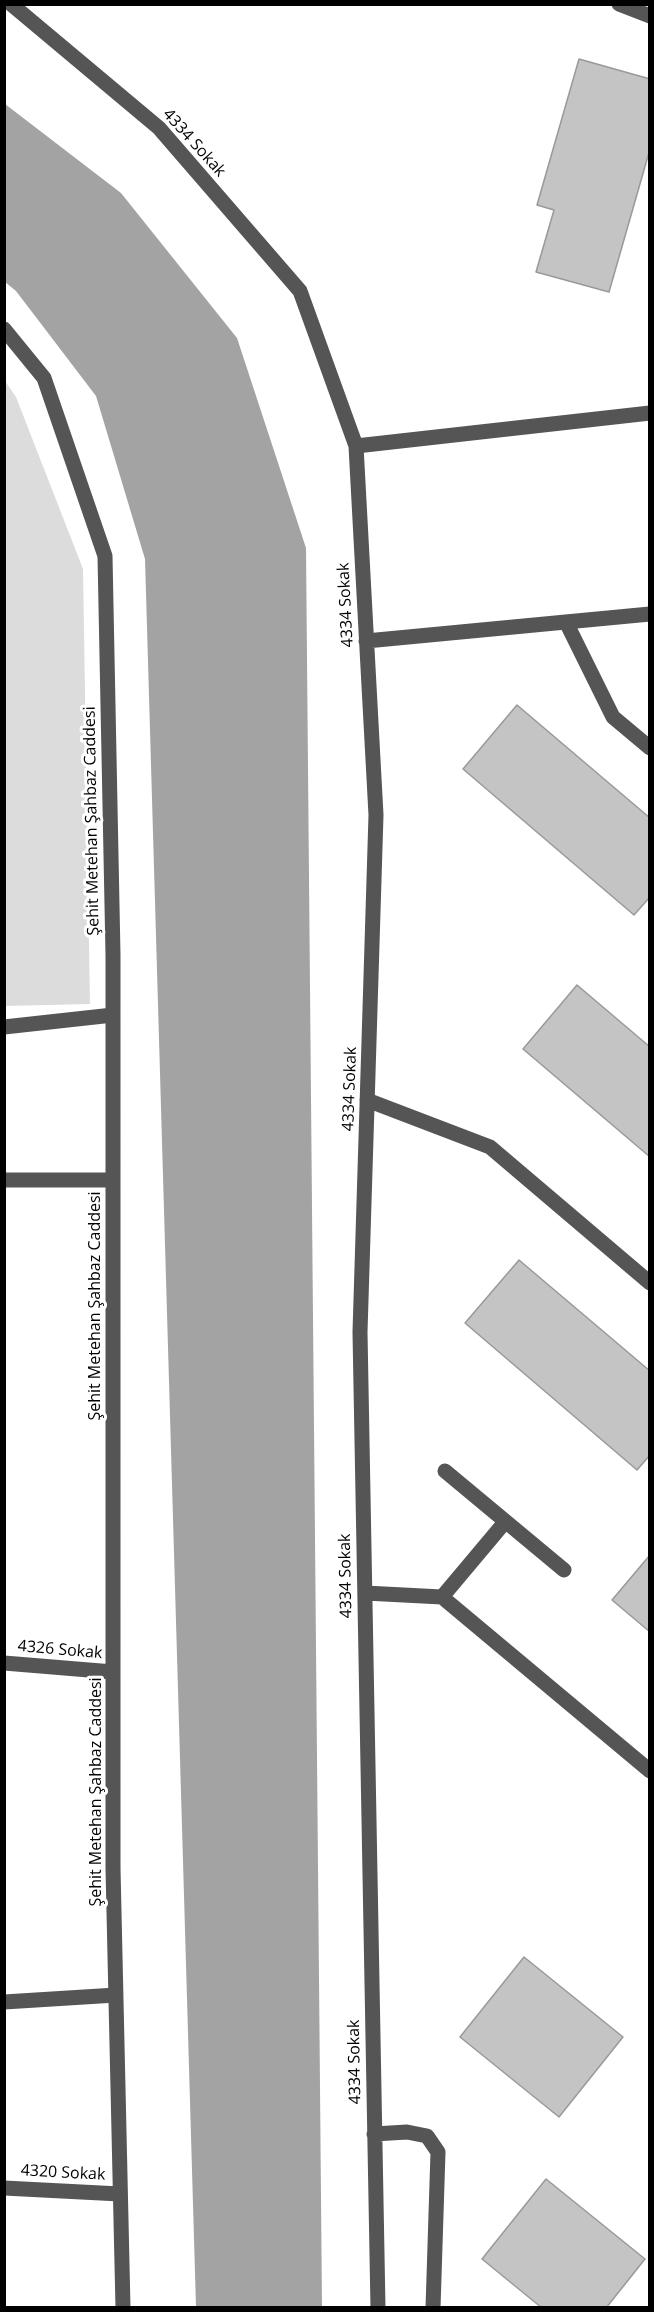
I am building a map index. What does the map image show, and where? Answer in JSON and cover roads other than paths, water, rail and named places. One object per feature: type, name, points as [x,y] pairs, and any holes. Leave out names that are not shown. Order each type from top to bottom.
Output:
[{"type":"street","name":"4334 Sokak","points":[[11,4],[159,128],[300,291],[356,446],[376,815],[360,1332],[378,2307]]},
{"type":"street","points":[[619,4],[650,16]]},
{"type":"street","name":"Şehit Metehan Şahbaz Caddesi","points":[[4,329],[44,378],[105,556],[113,1015],[113,1672],[116,1995],[123,2307]]},
{"type":"street","points":[[356,446],[650,413]]},
{"type":"street","points":[[366,641],[650,614]]},
{"type":"street","points":[[566,622],[613,717],[650,748]]},
{"type":"street","points":[[4,1027],[113,1015]]},
{"type":"street","points":[[367,1100],[490,1147],[650,1283]]},
{"type":"street","points":[[4,1180],[113,1180]]},
{"type":"street","points":[[445,1471],[564,1570]]},
{"type":"street","points":[[442,1597],[505,1522]]},
{"type":"street","points":[[365,1593],[442,1597],[650,1772]]},
{"type":"street","name":"4326 Sokak","points":[[4,1663],[113,1672]]},
{"type":"street","points":[[4,2002],[116,1995]]},
{"type":"street","points":[[374,2134],[407,2132],[427,2136],[438,2152],[433,2307]]},
{"type":"street","name":"4320 Sokak","points":[[4,2188],[120,2194]]}]
